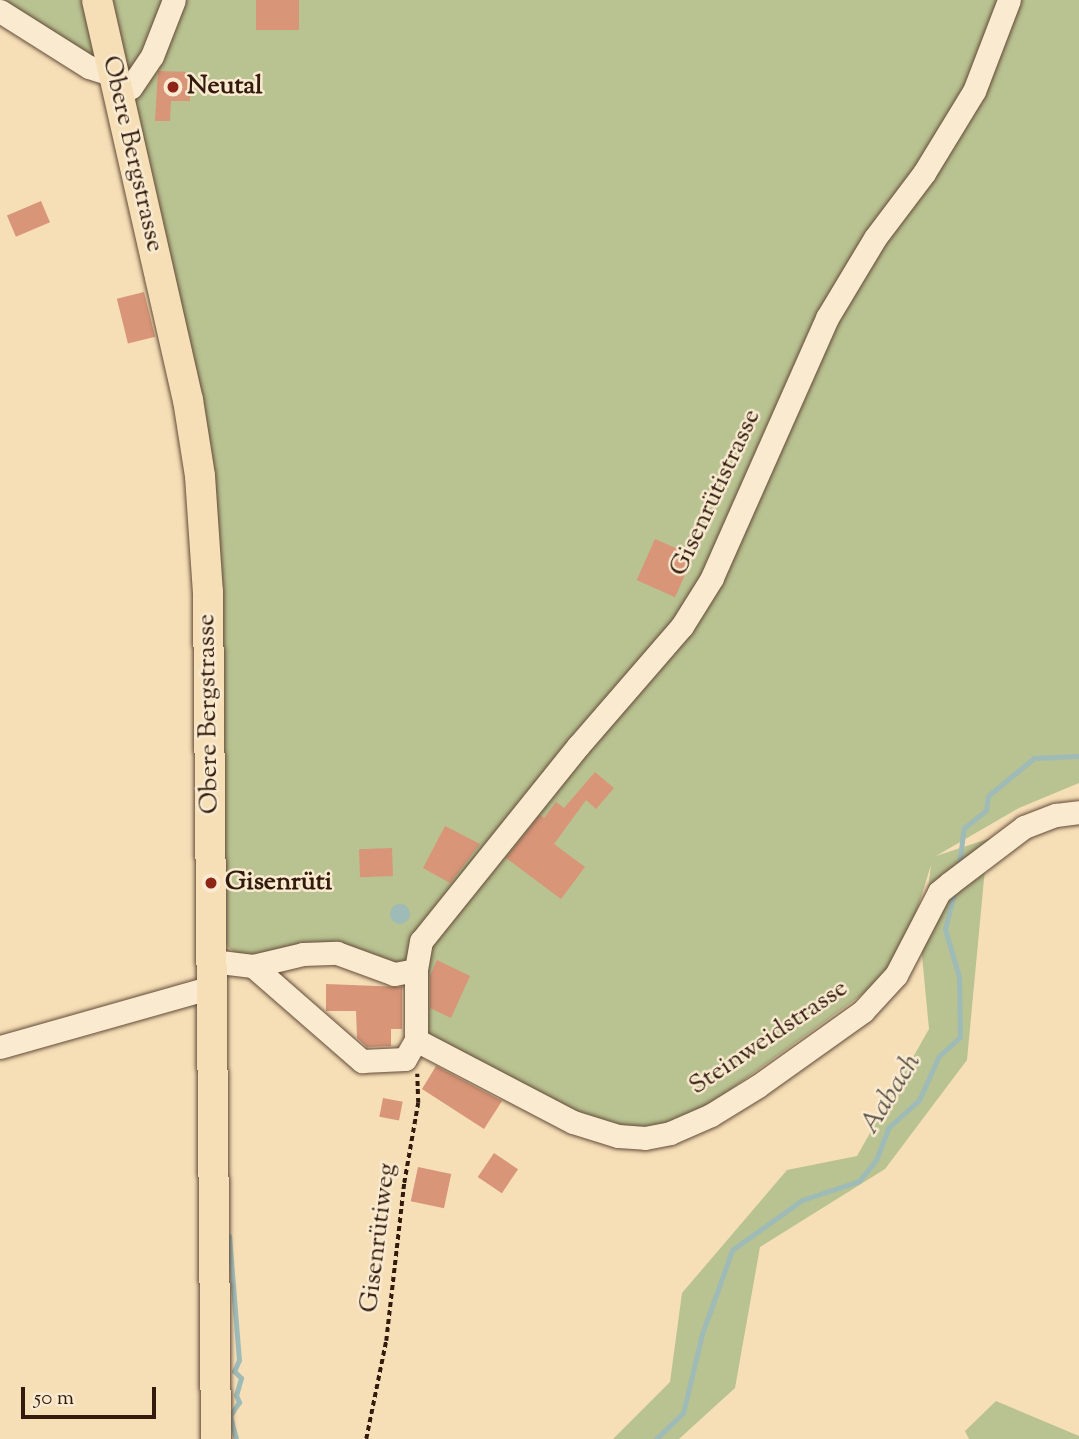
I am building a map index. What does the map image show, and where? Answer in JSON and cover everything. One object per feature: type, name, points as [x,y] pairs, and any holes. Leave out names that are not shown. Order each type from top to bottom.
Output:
[{"type":"main road","name":"Obere Bergstrasse","points":[[97,0],[188,400],[200,476],[208,592],[216,1439]]},
{"type":"street","points":[[0,11],[116,85],[131,87],[152,56],[174,0]]},
{"type":"street","name":"Gisenrütistrasse","points":[[416,970],[421,941],[578,746],[682,626],[712,578],[827,318],[875,238],[925,173],[967,103],[1009,0]]},
{"type":"street","name":"Steinweidstrasse","points":[[416,1040],[573,1122],[618,1136],[645,1138],[670,1133],[711,1115],[758,1086],[863,1011],[896,975],[939,892],[950,883],[1024,827],[1056,815],[1079,812]]},
{"type":"street","points":[[0,1047],[212,974],[303,954],[337,953],[394,974],[416,970],[416,1040],[405,1059],[362,1061],[253,966]]},
{"type":"path","name":"Gisenrütiweg","points":[[366,1439],[386,1341],[404,1183],[418,1103],[416,1040]]},
{"type":"green space","points":[[0,0],[87,0],[95,51],[86,56]]},
{"type":"green space","points":[[105,0],[1079,0],[1079,783],[1019,808],[936,856],[1024,827],[986,858],[967,1060],[885,1169],[760,1247],[735,1388],[679,1439],[613,1439],[670,1382],[682,1293],[787,1170],[857,1156],[929,1029],[921,945],[931,865],[899,968],[670,1133],[618,1136],[416,1040],[416,970],[236,955],[222,940],[208,592]]},
{"type":"green space","points":[[996,1401],[1079,1436],[1079,1439],[969,1439],[965,1431]]},
{"type":"water","points":[[400,904],[407,907],[410,914],[407,921],[400,924],[393,921],[390,914],[393,907]]},
{"type":"building","points":[[256,0],[299,0],[299,30],[256,30]]},
{"type":"building","name":"Neutal","points":[[158,71],[190,72],[190,101],[171,101],[170,121],[155,121]]},
{"type":"building","points":[[41,201],[50,222],[16,237],[7,215]]},
{"type":"building","points":[[144,292],[155,337],[128,343],[117,299]]},
{"type":"building","points":[[655,539],[693,556],[675,597],[637,580]]},
{"type":"building","points":[[595,772],[614,788],[596,809],[586,800],[554,844],[585,867],[561,899],[506,858],[540,815],[544,818],[556,802],[564,808]]},
{"type":"building","points":[[445,826],[480,844],[450,883],[423,868]]},
{"type":"building","points":[[392,848],[393,876],[360,877],[359,849]]},
{"type":"building","points":[[437,960],[470,976],[451,1018],[430,1008],[430,976]]},
{"type":"building","points":[[326,984],[402,987],[402,1029],[391,1029],[391,1046],[367,1047],[357,1038],[356,1011],[326,1011]]},
{"type":"building","points":[[436,1066],[502,1101],[484,1129],[422,1089]]},
{"type":"building","points":[[383,1098],[403,1102],[399,1120],[379,1117]]},
{"type":"building","points":[[494,1153],[518,1169],[502,1193],[478,1177]]},
{"type":"building","points":[[418,1167],[451,1174],[444,1208],[411,1201]]},
{"type":"waterway","name":"Aabach","points":[[959,866],[964,828],[986,810],[988,796],[1034,758],[1079,756]]},
{"type":"waterway","name":"Aabach","points":[[656,1439],[683,1413],[702,1334],[732,1250],[802,1200],[859,1181],[876,1160],[888,1128],[919,1100],[939,1056],[960,1037],[959,977],[945,929],[955,890]]},
{"type":"waterway","points":[[229,1236],[239,1360],[234,1371],[241,1378],[236,1395],[239,1402],[230,1416],[236,1439]]},
{"type":"place","name":"Neutal","points":[[173,87]]},
{"type":"place","name":"Gisenrüti","points":[[211,883]]}]
